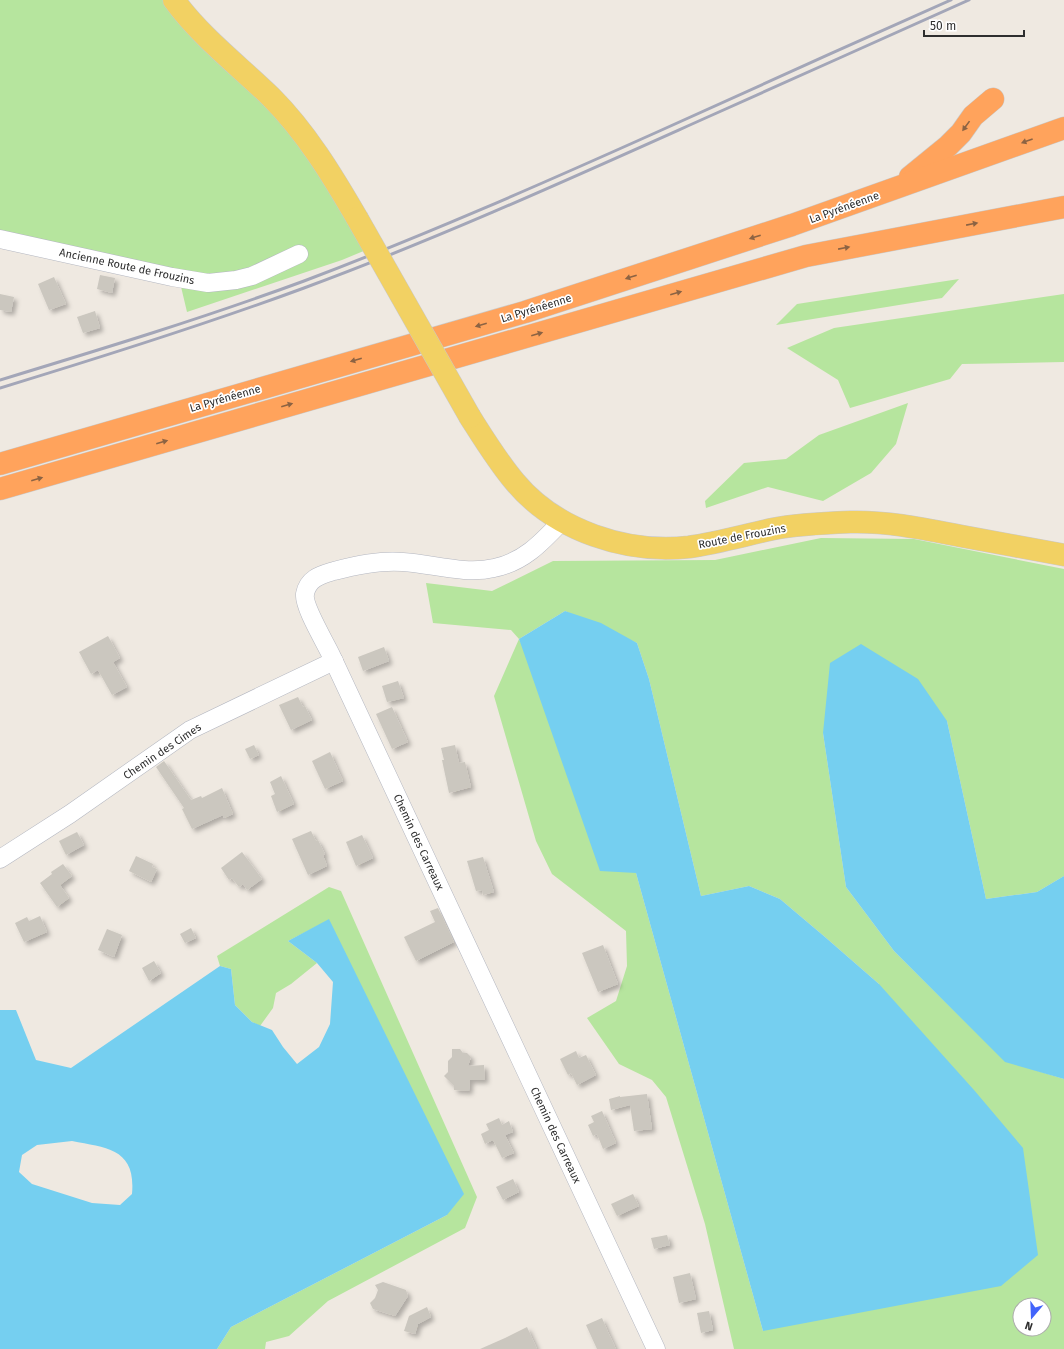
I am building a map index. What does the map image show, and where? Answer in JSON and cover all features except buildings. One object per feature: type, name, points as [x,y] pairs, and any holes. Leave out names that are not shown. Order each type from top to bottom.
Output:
[{"type":"highway","points":[[897,188],[948,146],[961,133],[973,116],[993,99]]},
{"type":"highway","name":"La Pyrénéenne","points":[[0,464],[524,312],[792,225],[1064,128]]},
{"type":"highway","points":[[0,489],[806,256],[1064,207]]},
{"type":"main road","name":"Route de Frouzins","points":[[174,0],[201,31],[271,97],[297,125],[324,162],[470,417],[495,456],[515,483],[537,503],[562,521],[608,540],[653,548],[674,548],[704,544],[790,526],[868,522],[916,527],[1064,555]]},
{"type":"street","name":"Ancienne Route de Frouzins","points":[[0,239],[172,277],[208,282],[236,280],[252,276],[299,254]]},
{"type":"street","name":"Chemin des Carreaux","points":[[562,521],[531,552],[515,561],[495,568],[480,571],[401,562],[378,562],[355,566],[318,576],[309,584],[305,594],[307,607],[334,661],[656,1349]]},
{"type":"street","name":"Chemin des Cimes","points":[[0,859],[70,814],[190,730],[334,661]]},
{"type":"green space","points":[[0,0],[165,0],[273,111],[307,151],[366,250],[342,260],[187,312],[178,274],[0,234]]},
{"type":"green space","points":[[959,279],[942,298],[776,325],[797,304]]},
{"type":"green space","points":[[1064,294],[1064,362],[962,364],[950,379],[850,408],[838,380],[787,348],[834,328]]},
{"type":"green space","points":[[908,403],[896,444],[871,473],[823,501],[768,487],[706,508],[705,501],[744,463],[786,459],[819,435]]},
{"type":"green space","points":[[821,538],[914,539],[1064,569],[1064,876],[1037,892],[986,899],[947,721],[823,733],[846,887],[894,951],[1005,1061],[1064,1079],[1064,1349],[734,1349],[705,1224],[666,1097],[652,1080],[619,1064],[587,1018],[616,1001],[627,966],[626,931],[552,874],[536,841],[494,696],[519,639],[511,630],[433,623],[426,583],[492,591],[553,561],[715,560]],"holes":[[[565,611],[637,643],[649,679],[701,896],[749,886],[780,899],[879,984],[763,1331],[636,873],[519,639]]]},
{"type":"green space","points":[[329,887],[341,891],[477,1197],[465,1228],[328,1301],[289,1336],[266,1342],[265,1349],[217,1349],[231,1327],[447,1215],[329,920],[288,941],[317,963],[291,984],[276,993],[273,1008],[260,1026],[252,1022],[235,1005],[231,969],[220,966],[217,956]]},
{"type":"water","points":[[565,611],[601,623],[637,643],[649,679],[701,896],[749,886],[780,899],[879,984],[974,1090],[1023,1148],[1038,1255],[1001,1286],[763,1331],[636,873],[600,871],[519,639]]},
{"type":"water","points":[[861,644],[918,679],[947,721],[986,899],[1037,892],[1064,876],[1064,1079],[1005,1062],[894,951],[846,887],[823,733],[830,663]]},
{"type":"water","points":[[329,919],[464,1194],[447,1215],[231,1327],[217,1349],[0,1349],[0,1010],[16,1010],[36,1060],[71,1068],[220,966],[231,969],[235,1005],[252,1022],[272,1030],[283,1047],[297,1064],[319,1047],[330,1024],[333,982],[317,963],[288,941]],"holes":[[[72,1141],[108,1149],[117,1153],[124,1159],[129,1168],[132,1179],[132,1194],[120,1205],[92,1203],[32,1184],[19,1172],[22,1155],[37,1145]]]},
{"type":"railway","points":[[0,380],[229,308],[304,281],[393,246],[568,172],[951,0]]},
{"type":"railway","points":[[0,388],[229,315],[407,248],[559,183],[969,0]]}]
